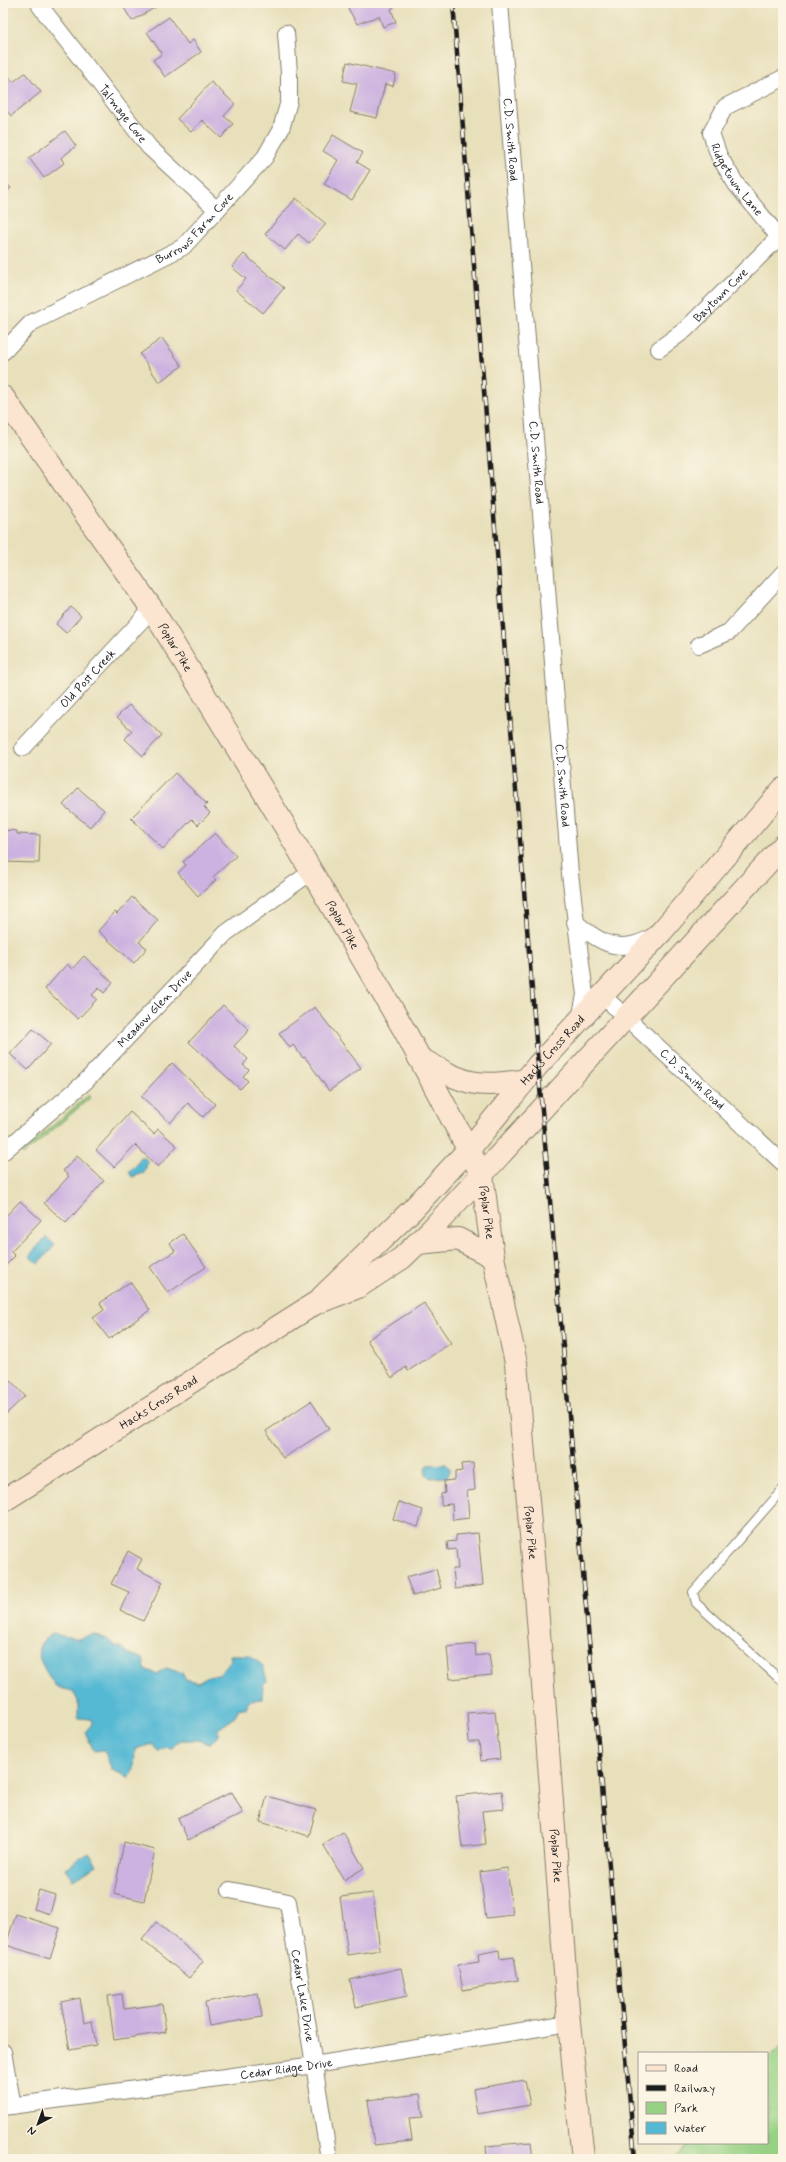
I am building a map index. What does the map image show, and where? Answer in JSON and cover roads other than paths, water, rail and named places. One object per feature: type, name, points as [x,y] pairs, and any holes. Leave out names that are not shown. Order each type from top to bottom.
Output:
[{"type":"main road","name":"Poplar Pike","points":[[3,397],[152,609],[282,821],[419,1058],[482,1175],[493,1257],[516,1363],[535,1581],[569,2023],[583,2159]]},
{"type":"main road","name":"Hacks Cross Road","points":[[314,1304],[412,1210],[469,1149],[526,1080],[779,800]]},
{"type":"main road","name":"Hacks Cross Road","points":[[3,1501],[314,1304],[358,1286],[402,1258],[482,1175],[783,846]]},
{"type":"main road","points":[[419,1058],[455,1078],[474,1084],[497,1085],[526,1080]]},
{"type":"main road","points":[[418,1243],[458,1239],[493,1257]]},
{"type":"street","name":"C.D. Smith Road","points":[[500,3],[568,858],[585,995],[580,1020]]},
{"type":"street","name":"Talmage Cove","points":[[40,6],[149,147],[217,210]]},
{"type":"street","name":"Burrows Farm Cove","points":[[3,352],[31,323],[183,247],[265,157],[281,129],[289,101],[289,73],[286,33]]},
{"type":"street","name":"Ridgetown Lane","points":[[781,240],[736,184],[719,156],[711,133],[725,107],[783,78]]},
{"type":"street","name":"Baytown Cove","points":[[659,349],[685,330],[781,240]]},
{"type":"street","points":[[699,645],[729,632],[783,573]]},
{"type":"street","name":"Old Post Creek","points":[[23,748],[152,609]]},
{"type":"street","name":"Meadow Glen Drive","points":[[3,1152],[85,1082],[226,933],[311,872]]},
{"type":"street","points":[[575,922],[591,935],[605,943],[620,946],[636,946],[662,931]]},
{"type":"street","name":"C.D. Smith Road","points":[[602,996],[783,1163]]},
{"type":"street","name":"Cedar Lake Drive","points":[[230,1890],[288,1902],[328,2159]]},
{"type":"street","name":"Cedar Ridge Drive","points":[[8,2107],[314,2065],[569,2023]]},
{"type":"street","points":[[3,2052],[8,2107]]},
{"type":"lane","points":[[783,1489],[693,1592],[696,1603],[783,1682]]},
{"type":"water","points":[[140,1158],[144,1158],[148,1161],[144,1173],[132,1177],[130,1170],[136,1166]]},
{"type":"water","points":[[46,1237],[55,1245],[38,1264],[29,1256]]},
{"type":"water","points":[[446,1464],[451,1470],[447,1477],[430,1478],[426,1474],[425,1469],[428,1465]]},
{"type":"water","points":[[53,1634],[78,1639],[93,1634],[107,1639],[117,1647],[122,1647],[128,1653],[143,1659],[145,1669],[157,1674],[166,1668],[182,1673],[185,1679],[198,1682],[208,1676],[219,1675],[231,1660],[230,1655],[250,1655],[263,1666],[267,1681],[263,1684],[262,1699],[249,1700],[246,1709],[239,1708],[234,1718],[218,1729],[218,1736],[209,1744],[197,1740],[179,1740],[172,1748],[166,1747],[158,1751],[152,1744],[135,1749],[134,1769],[129,1777],[112,1770],[104,1750],[94,1751],[85,1732],[92,1724],[91,1719],[78,1718],[78,1701],[73,1691],[56,1687],[43,1666],[39,1652],[40,1645],[45,1639]]},
{"type":"water","points":[[89,1853],[97,1865],[73,1880],[65,1868]]},
{"type":"railway","points":[[453,3],[538,1065],[635,2159]]}]
